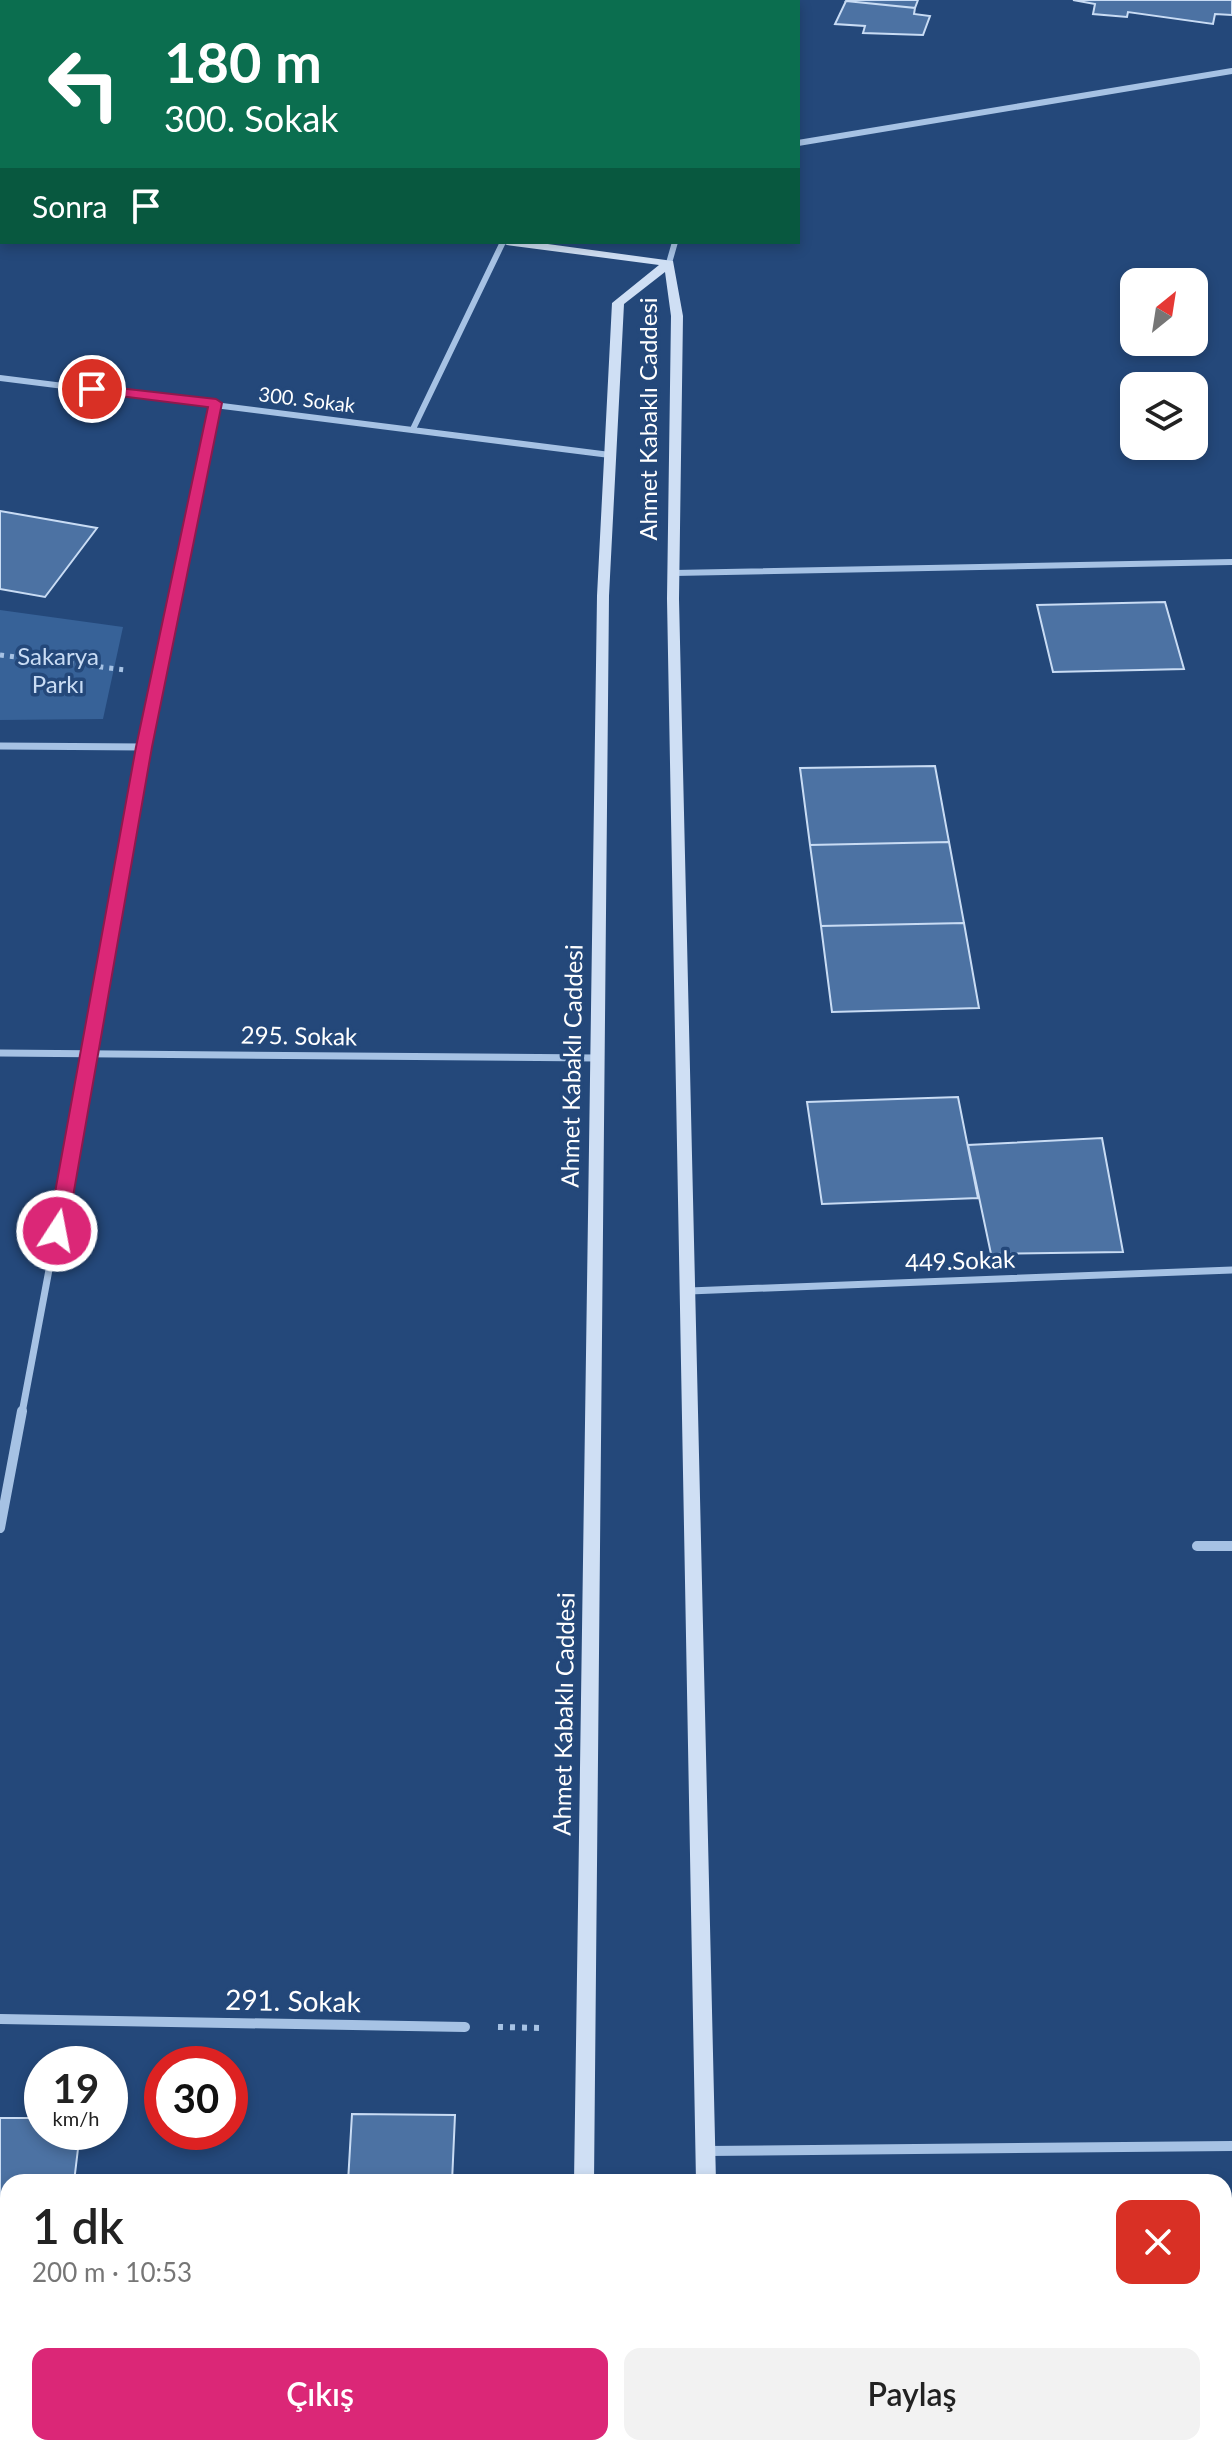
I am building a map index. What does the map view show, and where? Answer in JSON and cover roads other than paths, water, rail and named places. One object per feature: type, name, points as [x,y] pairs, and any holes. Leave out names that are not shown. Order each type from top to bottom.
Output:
[{"type":"main road","points":[[521,244],[669,263]]},
{"type":"main road","name":"Ahmet Kabaklı Caddesi","points":[[584,2174],[603,596],[618,303],[669,263],[677,316],[674,573],[706,2174]]},
{"type":"street","points":[[800,143],[1232,71]]},
{"type":"street","points":[[413,429],[504,244]]},
{"type":"street","points":[[669,263],[674,244]]},
{"type":"street","name":"300. Sokak","points":[[0,378],[610,455]]},
{"type":"street","points":[[0,1528],[92,1054],[144,747],[216,403]]},
{"type":"street","points":[[674,573],[1232,562]]},
{"type":"street","points":[[0,746],[144,747]]},
{"type":"street","name":"295. Sokak","points":[[0,1053],[597,1058]]},
{"type":"street","name":"449.Sokak","points":[[689,1291],[1232,1270]]},
{"type":"street","points":[[1197,1546],[1232,1546]]},
{"type":"street","name":"291. Sokak","points":[[0,2019],[465,2027]]},
{"type":"street","points":[[706,2151],[1232,2146]]},
{"type":"park label","name":"Sakarya Parkı","points":[[58,669]]}]
